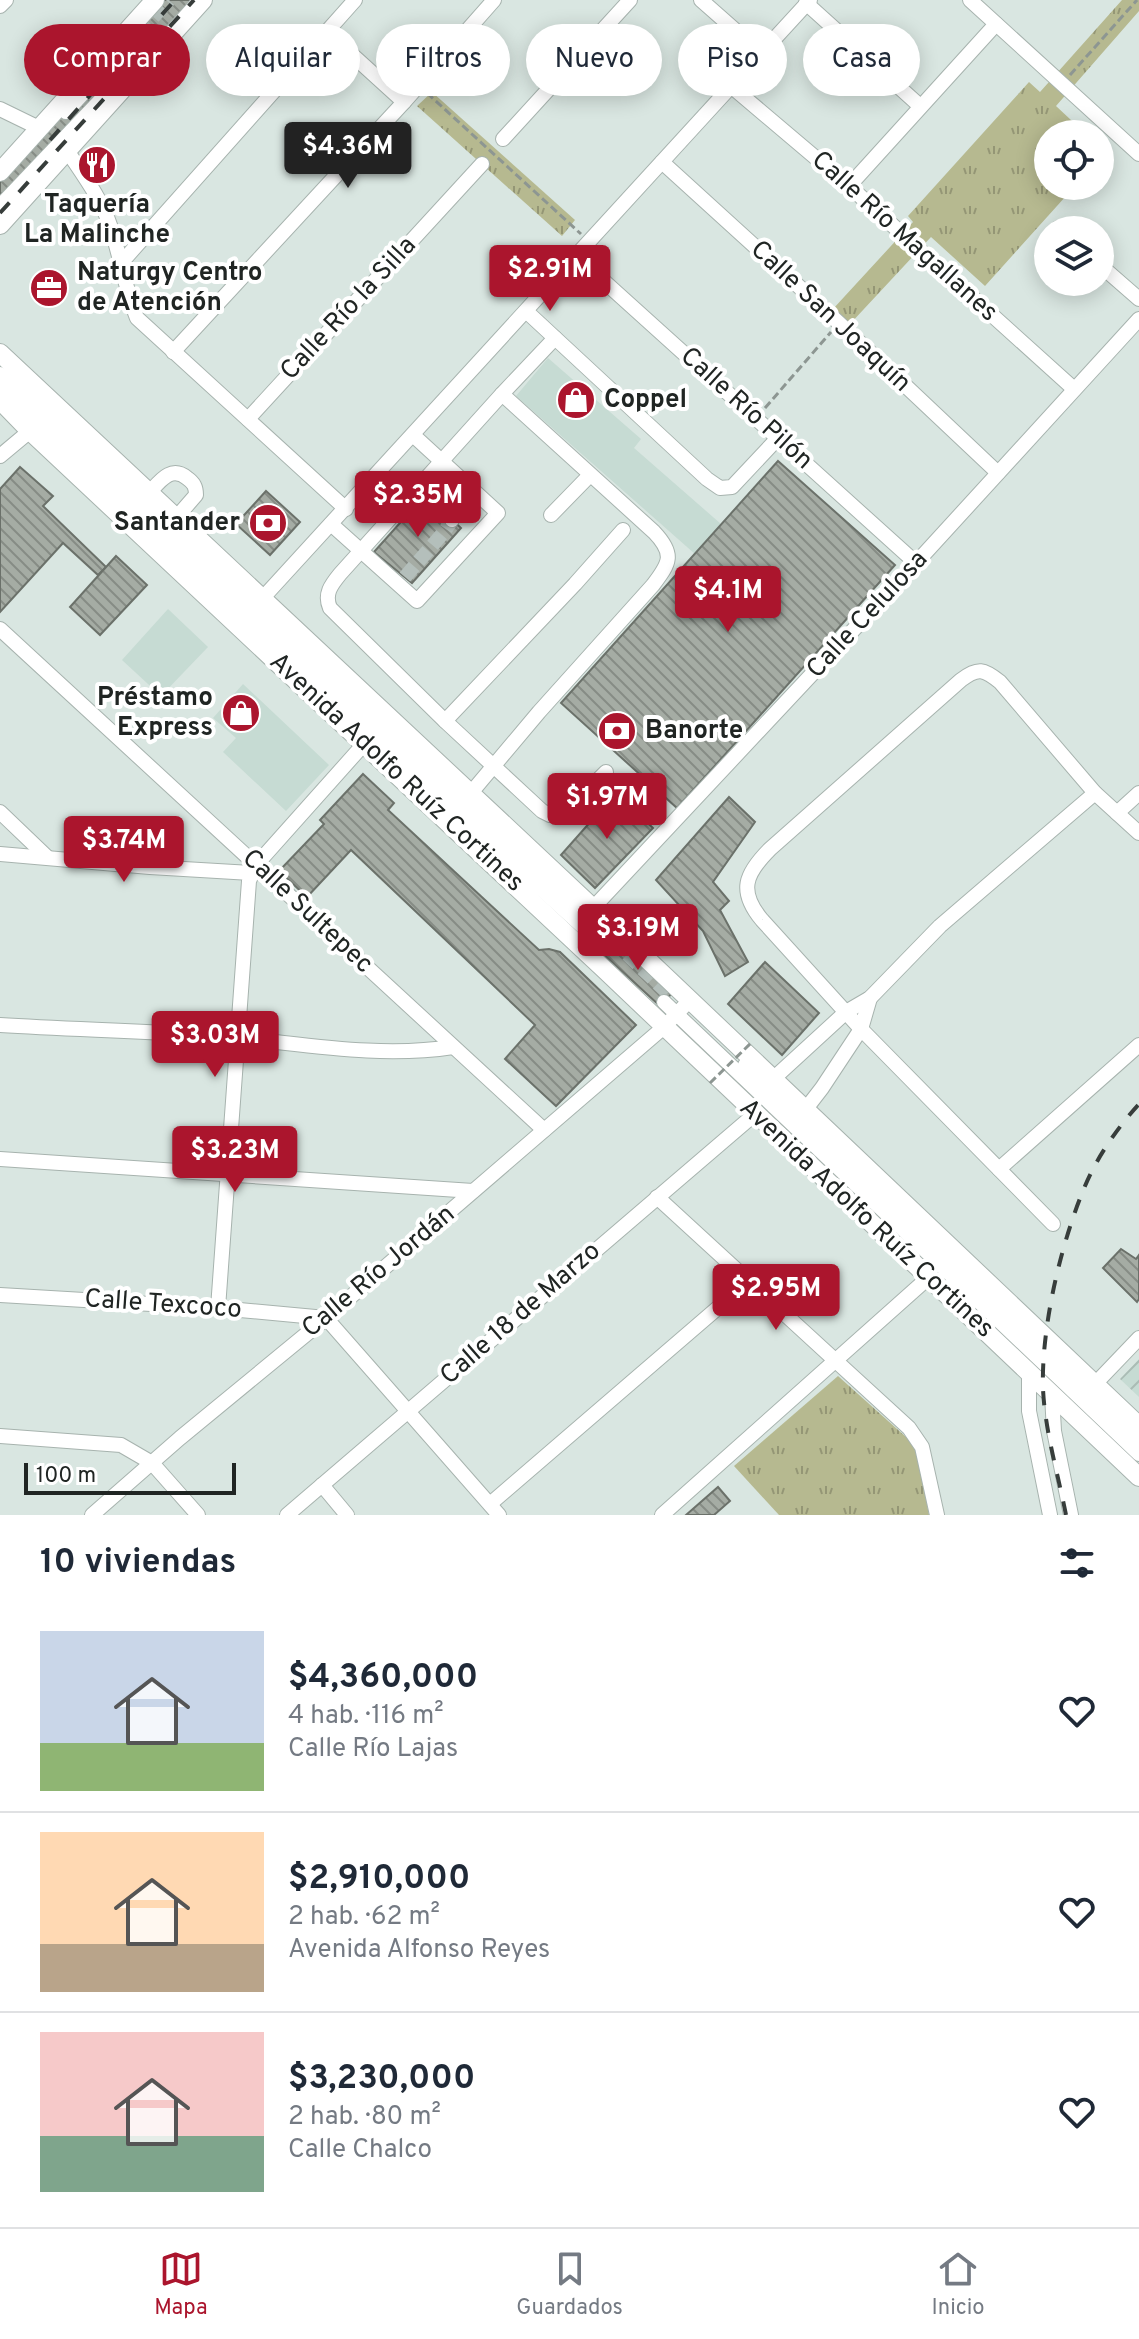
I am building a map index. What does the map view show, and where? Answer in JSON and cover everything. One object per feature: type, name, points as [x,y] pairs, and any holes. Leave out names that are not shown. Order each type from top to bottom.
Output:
[{"type":"main road","points":[[0,172],[155,0]]},
{"type":"main road","points":[[0,225],[203,0]]},
{"type":"main road","name":"Avenida Adolfo Ruíz Cortines","points":[[0,353],[176,518],[250,612],[364,744],[679,1012],[773,1079],[1139,1426]]},
{"type":"main road","name":"Avenida Adolfo Ruíz Cortines","points":[[0,399],[30,431],[470,794],[593,908],[679,1012],[755,1114],[1139,1477]]},
{"type":"street","points":[[0,6],[6,0]]},
{"type":"street","points":[[334,24],[355,0]]},
{"type":"street","points":[[473,24],[494,0]]},
{"type":"street","points":[[503,139],[630,0]]},
{"type":"street","points":[[701,0],[728,24]]},
{"type":"street","points":[[970,0],[1139,154]]},
{"type":"street","points":[[787,25],[808,2],[920,106]]},
{"type":"street","points":[[849,186],[996,24]]},
{"type":"street","points":[[360,62],[404,102]]},
{"type":"street","points":[[0,183],[81,96]]},
{"type":"street","points":[[0,206],[104,96]]},
{"type":"street","points":[[121,263],[270,96]]},
{"type":"street","points":[[173,352],[409,96]]},
{"type":"street","points":[[250,612],[724,96]]},
{"type":"street","name":"Calle Río Magallanes","points":[[743,96],[849,186],[1074,389]]},
{"type":"street","points":[[0,109],[39,128]]},
{"type":"street","points":[[68,152],[98,198],[110,226],[137,318],[346,509]]},
{"type":"street","name":"Calle San Joaquín","points":[[662,162],[998,473]]},
{"type":"street","name":"Calle Río la Silla","points":[[248,419],[482,164]]},
{"type":"street","name":"Calle Río Pilón","points":[[576,256],[916,563]]},
{"type":"street","points":[[1114,277],[1139,299]]},
{"type":"street","points":[[526,311],[720,488],[732,487],[778,438]]},
{"type":"street","name":"Calle Celulosa","points":[[593,908],[1139,319]]},
{"type":"street","points":[[555,338],[329,588],[328,602],[330,608],[445,721],[542,811],[563,815],[606,772]]},
{"type":"street","points":[[0,374],[250,612],[609,944]]},
{"type":"street","points":[[470,794],[653,585],[665,570],[668,560],[661,540],[502,394]]},
{"type":"street","points":[[0,399],[250,612]]},
{"type":"street","points":[[2,450],[30,431]]},
{"type":"street","points":[[331,524],[401,581],[417,601],[498,513],[413,435]]},
{"type":"street","points":[[149,493],[172,472],[178,472],[190,480],[195,485],[196,495],[176,518]]},
{"type":"street","points":[[551,515],[589,476]]},
{"type":"street","points":[[418,487],[447,506],[452,520]]},
{"type":"street","points":[[445,721],[623,530]]},
{"type":"street","name":"Calle Sultepec","points":[[0,629],[254,869],[544,1130]]},
{"type":"street","points":[[1053,1224],[861,1029],[752,908],[747,897],[750,874],[770,849],[961,680],[978,671],[993,677],[1095,793],[1139,833]]},
{"type":"street","points":[[218,1308],[246,907],[254,869],[364,744]]},
{"type":"street","points":[[773,1079],[846,1012],[870,998],[940,926],[1095,793]]},
{"type":"street","points":[[1117,813],[1139,793]]},
{"type":"street","points":[[0,812],[47,857]]},
{"type":"street","points":[[0,854],[163,868],[254,869]]},
{"type":"street","points":[[805,1110],[861,1029],[870,998]]},
{"type":"street","points":[[667,999],[1139,1454]]},
{"type":"street","points":[[679,1012],[1139,1439]]},
{"type":"street","name":"Calle Río Jordán","points":[[92,1515],[326,1318],[679,1012]]},
{"type":"street","points":[[0,1025],[236,1038],[382,1052],[453,1047]]},
{"type":"street","points":[[999,1169],[1139,1045]]},
{"type":"street","name":"Calle 18 de Marzo","points":[[287,1515],[755,1114]]},
{"type":"street","points":[[0,1159],[473,1191]]},
{"type":"street","points":[[657,1197],[916,1437],[927,1466],[937,1515]]},
{"type":"street","points":[[662,1515],[928,1278]]},
{"type":"street","points":[[326,1318],[495,1510],[749,1281]]},
{"type":"street","name":"Calle Texcoco","points":[[0,1295],[326,1318]]},
{"type":"street","points":[[1095,1384],[1139,1338]]},
{"type":"street","points":[[1029,1372],[1029,1411],[1050,1515]]},
{"type":"street","points":[[1052,1395],[1054,1431],[1071,1515]]},
{"type":"street","points":[[0,1436],[121,1445],[152,1463],[198,1515]]},
{"type":"street","points":[[322,1485],[347,1515]]},
{"type":"path","points":[[1062,84],[1137,1]]},
{"type":"path","points":[[431,96],[589,241]]},
{"type":"path","points":[[756,418],[839,323]]},
{"type":"path","points":[[710,1083],[752,1042]]},
{"type":"shaded area","points":[[548,358],[641,439],[634,448],[721,524],[695,554],[516,396]]},
{"type":"shaded area","points":[[168,609],[208,647],[161,696],[122,660]]},
{"type":"shaded area","points":[[243,684],[329,765],[286,811],[223,752],[236,738],[213,718]]},
{"type":"shaded area","points":[[1139,1359],[1139,1397],[1120,1379]]},
{"type":"green space","points":[[1122,0],[1139,0],[1139,11],[1056,106],[1071,120],[1034,120],[1034,200],[1062,200],[1048,216],[1034,216],[1034,232],[985,286],[931,237],[850,324],[833,309],[913,222],[908,216],[1029,82],[1040,92]]},
{"type":"green space","points":[[428,96],[436,96],[575,220],[562,236],[417,106]]},
{"type":"green space","points":[[838,1376],[916,1446],[929,1515],[779,1515],[734,1466]]},
{"type":"building","points":[[160,0],[165,0],[189,22],[187,24],[139,24]]},
{"type":"building","points":[[162,0],[197,0],[177,24],[141,24]]},
{"type":"building","points":[[74,96],[111,96],[0,201],[0,179]]},
{"type":"building","points":[[778,461],[895,565],[677,808],[561,703]]},
{"type":"building","points":[[20,467],[53,496],[43,506],[106,567],[98,575],[63,543],[0,612],[0,489]]},
{"type":"building","name":"Santander","points":[[266,491],[300,522],[270,555],[236,524]]},
{"type":"building","points":[[425,495],[461,528],[412,583],[374,552]]},
{"type":"building","points":[[116,556],[147,585],[100,635],[70,607]]},
{"type":"building","points":[[363,774],[394,803],[388,810],[539,950],[560,952],[636,1025],[556,1106],[505,1059],[535,1025],[351,850],[307,897],[279,871],[324,824],[320,820]]},
{"type":"building","points":[[616,793],[653,828],[595,888],[561,855]]},
{"type":"building","points":[[729,797],[755,822],[713,882],[729,901],[720,910],[748,962],[725,976],[703,931],[656,880]]},
{"type":"building","points":[[615,937],[674,991],[660,1006],[601,952]]},
{"type":"building","points":[[765,962],[819,1013],[782,1055],[728,1004]]},
{"type":"building","points":[[1121,1249],[1136,1259],[1139,1255],[1137,1302],[1103,1268]]},
{"type":"building","points":[[718,1487],[730,1501],[714,1515],[686,1515]]},
{"type":"tunnel","points":[[147,24],[169,0]]},
{"type":"tunnel","points":[[405,577],[452,520]]},
{"type":"tunnel","points":[[612,940],[670,995]]},
{"type":"railway","points":[[50,140],[175,0]]},
{"type":"railway","points":[[0,213],[194,0]]},
{"type":"railway","points":[[1066,1515],[1044,1405],[1043,1365],[1049,1313],[1068,1233],[1085,1186],[1109,1143],[1139,1104]]},
{"type":"place","name":"Taquería La Malinche","points":[[97,165]]},
{"type":"place","name":"Naturgy Centro de Atención","points":[[49,288]]},
{"type":"place","name":"Coppel","points":[[576,400]]},
{"type":"place","name":"Santander","points":[[268,523]]},
{"type":"place","name":"Préstamo Express","points":[[241,713]]},
{"type":"place","name":"Banorte","points":[[617,731]]}]
